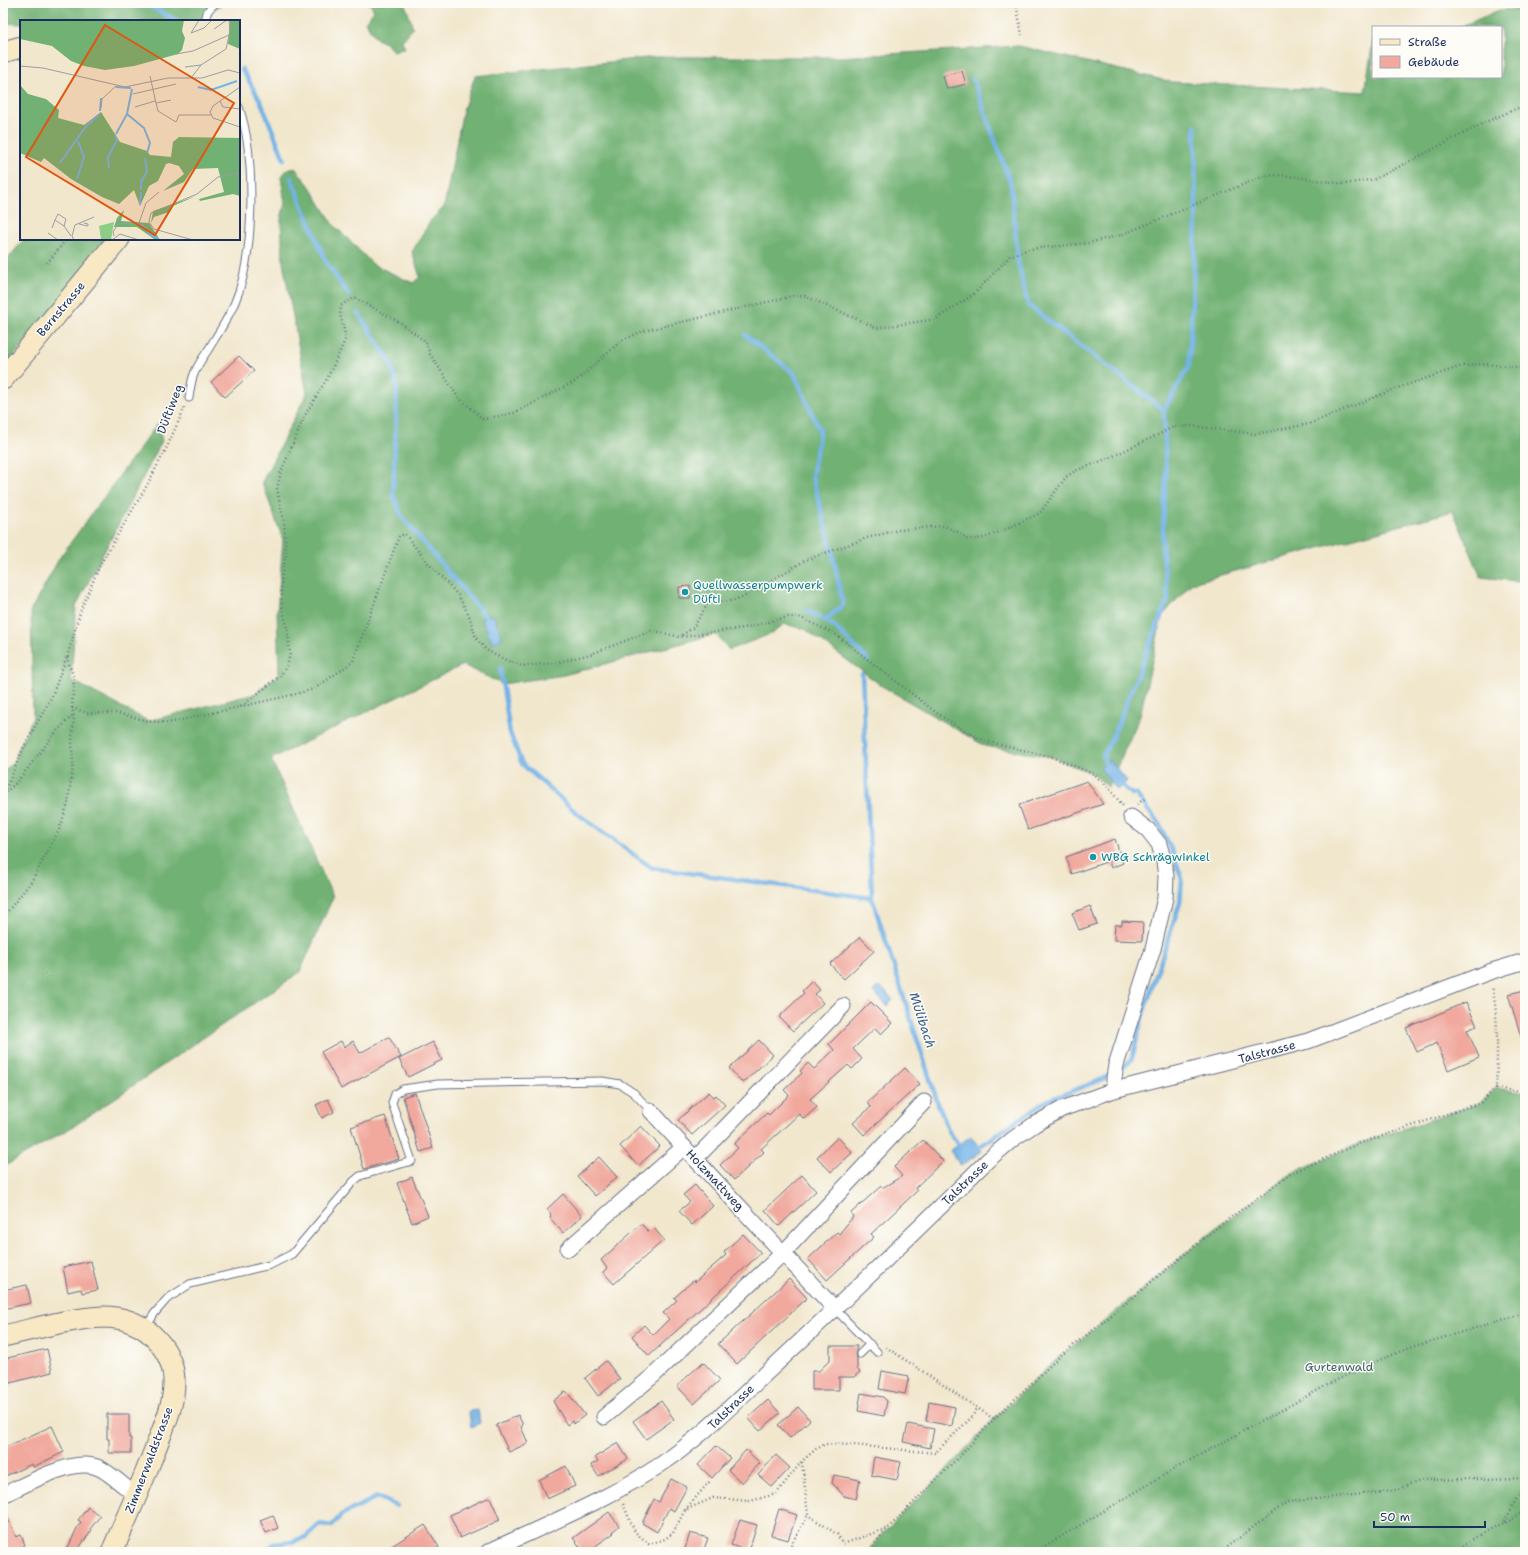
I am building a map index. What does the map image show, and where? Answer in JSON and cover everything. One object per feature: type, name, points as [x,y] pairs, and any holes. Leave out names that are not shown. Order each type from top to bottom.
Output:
[{"type":"street","points":[[3,52],[20,47]]},
{"type":"street","name":"Bernstrasse","points":[[3,379],[118,240]]},
{"type":"street","points":[[1115,1078],[1153,949],[1165,898],[1166,876],[1159,844],[1134,811]]},
{"type":"street","name":"Talstrasse","points":[[488,1552],[508,1548],[587,1507],[663,1463],[704,1432],[835,1310],[988,1160],[1034,1124],[1115,1078],[1308,1041],[1489,972],[1525,961]]},
{"type":"street","points":[[695,1159],[843,1006]]},
{"type":"street","points":[[604,1417],[654,1375],[782,1253],[924,1102]]},
{"type":"street","points":[[651,1111],[684,1147]]},
{"type":"street","name":"Holzmattweg","points":[[568,1249],[684,1147],[835,1310]]},
{"type":"street","name":"Zimmerwaldstrasse","points":[[3,1336],[87,1319],[105,1317],[120,1318],[135,1323],[159,1341],[172,1365],[174,1394],[169,1414],[137,1496],[112,1552]]},
{"type":"street","points":[[3,1495],[59,1469],[75,1465],[89,1465],[100,1468],[137,1496]]},
{"type":"lane","points":[[206,20],[207,14],[216,3]]},
{"type":"lane","name":"Düftiweg","points":[[189,398],[192,378],[229,315],[240,289],[244,273],[250,228],[250,188],[246,136],[240,111]]},
{"type":"lane","points":[[145,1329],[154,1314],[167,1299],[190,1284],[270,1265],[292,1254],[353,1182],[360,1176],[412,1161],[392,1103],[395,1094],[403,1089],[438,1084],[602,1081],[620,1084],[634,1093],[651,1111]]},
{"type":"lane","points":[[835,1310],[877,1352]]},
{"type":"lane","points":[[860,1354],[870,1344]]},
{"type":"path","points":[[1016,3],[1022,35]]},
{"type":"path","points":[[242,706],[280,676],[287,666],[290,653],[288,632],[282,606],[282,577],[286,555],[284,522],[276,489],[281,472],[305,415],[328,377],[346,338],[340,314],[341,306],[346,302],[355,298],[402,323],[426,342],[430,354],[458,398],[483,418],[514,413],[576,381],[621,340],[643,330],[793,296],[806,296],[876,328],[936,318],[974,294],[1010,256],[1029,249],[1088,243],[1121,235],[1264,176],[1282,175],[1344,184],[1375,179],[1488,121],[1525,106]]},
{"type":"path","points":[[47,263],[66,240]]},
{"type":"path","points":[[680,637],[693,628],[708,603],[731,601],[743,597],[806,560],[867,538],[898,530],[944,526],[958,532],[967,539],[984,538],[1022,523],[1040,513],[1066,477],[1075,470],[1109,458],[1174,427],[1192,426],[1255,434],[1309,424],[1395,389],[1462,366],[1486,364],[1525,368]]},
{"type":"path","name":"Düftiweg","points":[[72,708],[74,677],[68,662],[68,654],[81,609],[101,563],[156,469],[189,398]]},
{"type":"path","points":[[72,708],[88,713],[117,713],[148,721],[168,723],[314,689],[352,661],[382,584],[393,549],[399,536],[405,534],[427,562],[458,595],[469,615],[476,638],[486,650],[503,659],[522,666],[554,663],[591,654],[651,631],[680,637],[744,628],[788,617],[799,617],[835,634],[938,714],[985,741],[1052,757],[1094,774],[1134,811],[1146,798]]},
{"type":"path","points":[[3,792],[23,749],[52,696],[61,676],[68,654]]},
{"type":"path","points":[[3,917],[31,882],[60,830],[68,803],[73,765],[72,738],[74,714],[72,708]]},
{"type":"path","points":[[3,796],[17,782],[56,732],[74,714]]},
{"type":"path","points":[[867,1552],[888,1528],[960,1456],[994,1419],[1060,1356],[1215,1229],[1292,1173],[1358,1144],[1480,1103],[1496,1088],[1497,1045],[1495,1000],[1489,972]]},
{"type":"path","points":[[1496,1088],[1525,1093]]},
{"type":"path","points":[[1035,1552],[1176,1468],[1329,1384],[1367,1365],[1412,1347],[1525,1313]]},
{"type":"path","points":[[877,1352],[885,1347],[994,1419]]},
{"type":"path","points":[[685,1510],[713,1498],[750,1501],[776,1494],[802,1461],[816,1449],[826,1444],[854,1445],[935,1453],[973,1416],[976,1408]]},
{"type":"path","points":[[787,1552],[808,1515],[802,1461]]},
{"type":"path","points":[[1220,1552],[1286,1502],[1392,1491],[1423,1480],[1525,1478]]},
{"type":"path","points":[[617,1490],[635,1532],[649,1544],[665,1539],[673,1533],[685,1510],[710,1481]]},
{"type":"path","points":[[1502,1522],[1525,1488]]},
{"type":"path","points":[[1453,1552],[1502,1522],[1525,1511]]},
{"type":"path","points":[[808,1515],[837,1534],[843,1544],[888,1528]]},
{"type":"green space","points":[[3,3],[227,3],[198,20],[20,20],[20,24],[3,23]]},
{"type":"green space","points":[[370,3],[403,3],[407,9],[413,28],[402,41],[405,48],[393,51],[387,44],[377,39],[365,22],[374,11]]},
{"type":"green space","points":[[1525,9],[1525,582],[1481,577],[1453,511],[1192,583],[1162,616],[1140,716],[1108,787],[1094,774],[1052,757],[985,746],[882,686],[805,629],[784,624],[773,633],[729,650],[716,634],[564,675],[502,684],[463,665],[271,759],[333,897],[300,972],[74,1126],[3,1167],[3,771],[12,764],[33,717],[31,610],[60,557],[158,423],[162,441],[76,606],[71,680],[148,721],[254,694],[279,674],[277,612],[283,540],[262,482],[307,393],[283,262],[281,219],[285,203],[281,177],[287,170],[295,168],[309,185],[334,225],[374,265],[413,283],[420,277],[412,252],[431,220],[444,207],[463,110],[475,76],[656,57],[839,57],[1019,46],[1172,82],[1365,92],[1372,46],[1372,78],[1502,78],[1502,26],[1462,26],[1499,10]]},
{"type":"green space","points":[[23,240],[110,240],[3,369],[3,328],[5,322],[3,320],[3,265]]},
{"type":"green space","name":"Gurtenwald","points":[[1496,1088],[1525,1093],[1525,1552],[867,1552],[888,1528],[960,1456],[994,1419],[1060,1356],[1215,1229],[1292,1173],[1358,1144],[1480,1103]]},
{"type":"water","points":[[490,615],[494,617],[502,637],[500,640],[493,643],[481,619]]},
{"type":"water","points":[[1110,760],[1127,781],[1117,790],[1100,768]]},
{"type":"water","points":[[880,986],[893,1000],[887,1006],[873,992]]},
{"type":"water","points":[[971,1136],[982,1151],[961,1166],[950,1151]]},
{"type":"water","points":[[478,1410],[480,1423],[471,1427],[469,1411]]},
{"type":"building","points":[[962,71],[966,84],[947,89],[943,76]]},
{"type":"building","points":[[239,356],[254,371],[225,397],[211,382]]},
{"type":"building","name":"Quellwasserpumpwerk Düfti","points":[[690,586],[690,598],[679,598],[679,587]]},
{"type":"building","points":[[1087,781],[1103,804],[1028,830],[1019,805]]},
{"type":"building","name":"WBG Schrägwinkel","points":[[1115,839],[1123,863],[1111,868],[1109,861],[1072,874],[1066,857]]},
{"type":"building","points":[[1090,906],[1097,924],[1079,930],[1072,913]]},
{"type":"building","points":[[1122,921],[1143,922],[1142,941],[1114,940],[1115,925],[1122,925]]},
{"type":"building","points":[[860,937],[874,951],[844,979],[830,964]]},
{"type":"building","points":[[812,981],[820,990],[815,994],[823,1003],[793,1031],[779,1017],[804,993],[802,991]]},
{"type":"building","points":[[1525,990],[1525,1040],[1522,1040],[1508,994]]},
{"type":"building","points":[[871,1002],[892,1023],[881,1034],[875,1028],[853,1049],[862,1059],[852,1069],[848,1065],[810,1099],[817,1107],[804,1119],[799,1114],[761,1149],[764,1152],[734,1180],[720,1165],[738,1148],[734,1144],[767,1113],[769,1115],[789,1095],[784,1090],[802,1073],[800,1071],[808,1063],[814,1069],[834,1050],[829,1044]]},
{"type":"building","points":[[1466,1002],[1477,1026],[1467,1030],[1479,1057],[1448,1070],[1437,1043],[1417,1052],[1406,1028]]},
{"type":"building","points":[[389,1037],[401,1057],[341,1089],[321,1052],[341,1041],[344,1047],[353,1041],[360,1053]]},
{"type":"building","points":[[759,1040],[773,1055],[743,1083],[729,1068]]},
{"type":"building","points":[[433,1042],[442,1060],[408,1077],[399,1059]]},
{"type":"building","points":[[905,1068],[920,1084],[864,1135],[853,1123],[871,1107],[867,1103]]},
{"type":"building","points":[[709,1092],[714,1097],[716,1095],[725,1105],[692,1135],[678,1120]]},
{"type":"building","points":[[415,1093],[433,1148],[420,1152],[403,1097]]},
{"type":"building","points":[[328,1099],[334,1112],[322,1118],[316,1105]]},
{"type":"building","points":[[385,1116],[399,1159],[364,1169],[351,1127]]},
{"type":"building","points":[[641,1126],[660,1146],[638,1166],[620,1146]]},
{"type":"building","points":[[838,1137],[852,1153],[831,1172],[817,1157]]},
{"type":"building","points":[[923,1140],[943,1161],[915,1188],[917,1191],[871,1234],[874,1237],[827,1280],[808,1259],[837,1232],[839,1234],[853,1217],[851,1213],[881,1186],[882,1188],[902,1176],[894,1167]]},
{"type":"building","points":[[599,1157],[617,1177],[595,1196],[577,1176]]},
{"type":"building","points":[[802,1175],[816,1191],[779,1226],[765,1210]]},
{"type":"building","points":[[412,1177],[428,1216],[412,1223],[397,1183]]},
{"type":"building","points":[[695,1185],[713,1206],[692,1225],[679,1211],[690,1202],[683,1195]]},
{"type":"building","points":[[563,1194],[582,1216],[563,1233],[550,1218],[551,1214],[547,1209]]},
{"type":"building","points":[[641,1224],[648,1231],[653,1227],[664,1240],[614,1284],[603,1272],[607,1268],[601,1260]]},
{"type":"building","points":[[743,1234],[761,1253],[649,1356],[632,1336],[644,1325],[653,1335],[669,1319],[663,1313],[677,1300],[674,1298],[726,1255],[724,1252]]},
{"type":"building","points":[[91,1261],[98,1290],[82,1293],[81,1289],[68,1292],[63,1267]]},
{"type":"building","points":[[789,1279],[807,1298],[737,1364],[718,1344]]},
{"type":"building","points":[[27,1285],[31,1303],[3,1309],[3,1290]]},
{"type":"building","points":[[830,1346],[857,1346],[855,1355],[857,1358],[857,1369],[860,1372],[854,1377],[839,1377],[839,1390],[812,1390],[812,1371],[819,1371],[830,1360]]},
{"type":"building","points":[[47,1349],[52,1372],[3,1385],[3,1359]]},
{"type":"building","points":[[606,1361],[620,1379],[598,1396],[585,1378]]},
{"type":"building","points":[[703,1362],[720,1380],[694,1404],[677,1386]]},
{"type":"building","points":[[882,1371],[909,1376],[905,1394],[879,1389]]},
{"type":"building","points":[[566,1391],[585,1415],[574,1424],[572,1421],[567,1425],[553,1401]]},
{"type":"building","points":[[861,1393],[883,1397],[887,1401],[884,1416],[858,1411]]},
{"type":"building","points":[[768,1400],[780,1413],[760,1431],[748,1418]]},
{"type":"building","points":[[661,1401],[674,1419],[646,1439],[633,1421]]},
{"type":"building","points":[[929,1402],[955,1407],[952,1426],[926,1421]]},
{"type":"building","points":[[798,1407],[810,1420],[790,1438],[778,1425]]},
{"type":"building","points":[[107,1414],[129,1414],[129,1438],[131,1438],[131,1453],[109,1453],[109,1439],[107,1439]]},
{"type":"building","points":[[518,1415],[523,1425],[521,1427],[528,1443],[509,1452],[496,1425]]},
{"type":"building","points":[[908,1424],[934,1429],[930,1448],[904,1442]]},
{"type":"building","points":[[52,1426],[64,1452],[33,1467],[32,1464],[3,1477],[3,1448]]},
{"type":"building","points":[[618,1443],[628,1459],[598,1476],[591,1465],[598,1461],[595,1457]]},
{"type":"building","points":[[716,1446],[730,1458],[712,1478],[698,1465]]},
{"type":"building","points":[[746,1450],[760,1463],[742,1483],[728,1470]]},
{"type":"building","points":[[776,1455],[790,1468],[772,1487],[758,1475]]},
{"type":"building","points":[[874,1457],[901,1462],[897,1480],[871,1475]]},
{"type":"building","points":[[566,1466],[575,1486],[547,1499],[539,1480]]},
{"type":"building","points":[[834,1475],[860,1480],[856,1499],[844,1496],[832,1483]]},
{"type":"building","points":[[671,1479],[687,1487],[674,1511],[669,1508],[657,1532],[642,1523],[654,1499],[659,1502]]},
{"type":"building","points":[[490,1497],[500,1520],[460,1538],[450,1515]]},
{"type":"building","points":[[88,1507],[100,1516],[76,1552],[66,1552],[81,1522],[78,1520]]},
{"type":"building","points":[[3,1508],[16,1537],[21,1535],[25,1545],[18,1549],[19,1552],[3,1552]]},
{"type":"building","points":[[779,1509],[797,1515],[788,1540],[771,1535]]},
{"type":"building","points":[[609,1512],[619,1526],[612,1532],[614,1533],[587,1552],[584,1552],[573,1538]]},
{"type":"building","points":[[273,1515],[278,1528],[266,1533],[260,1520]]},
{"type":"building","points":[[740,1520],[757,1525],[749,1551],[731,1545]]},
{"type":"building","points":[[425,1525],[439,1547],[431,1552],[382,1552]]},
{"type":"building","points":[[690,1533],[708,1538],[703,1552],[684,1552]]},
{"type":"waterway","points":[[128,3],[151,7],[176,20]]},
{"type":"waterway","points":[[242,69],[261,102],[284,159]]},
{"type":"waterway","points":[[973,79],[1011,185],[1018,262],[1028,305],[1164,410]]},
{"type":"waterway","points":[[1105,764],[1103,757],[1118,724],[1168,599],[1162,546],[1166,476],[1164,410],[1189,366],[1196,223],[1195,127]]},
{"type":"waterway","points":[[291,178],[326,262],[349,295]]},
{"type":"waterway","points":[[358,313],[391,363],[397,386],[393,494],[402,517],[486,617]]},
{"type":"waterway","points":[[745,335],[794,373],[820,431],[812,476],[832,551],[843,605],[825,620],[833,625],[868,660]]},
{"type":"waterway","points":[[807,611],[825,620]]},
{"type":"waterway","points":[[500,668],[510,733],[522,764],[578,814],[652,868],[872,898]]},
{"type":"waterway","name":"Mülibach","points":[[862,674],[872,898],[937,1101],[949,1132],[959,1145]]},
{"type":"waterway","points":[[1118,1070],[1125,1066],[1132,1058],[1143,1014],[1180,903],[1182,879],[1173,853],[1159,824],[1136,794],[1131,794],[1122,785]]},
{"type":"waterway","points":[[979,1147],[1046,1101],[1112,1074]]},
{"type":"waterway","points":[[265,1552],[274,1544],[291,1542],[306,1537],[320,1524],[332,1526],[341,1515],[377,1497],[397,1506]]},
{"type":"place","name":"Quellwasserpumpwerk Düfti","points":[[685,592]]},
{"type":"place","name":"WBG Schrägwinkel","points":[[1093,857]]}]
